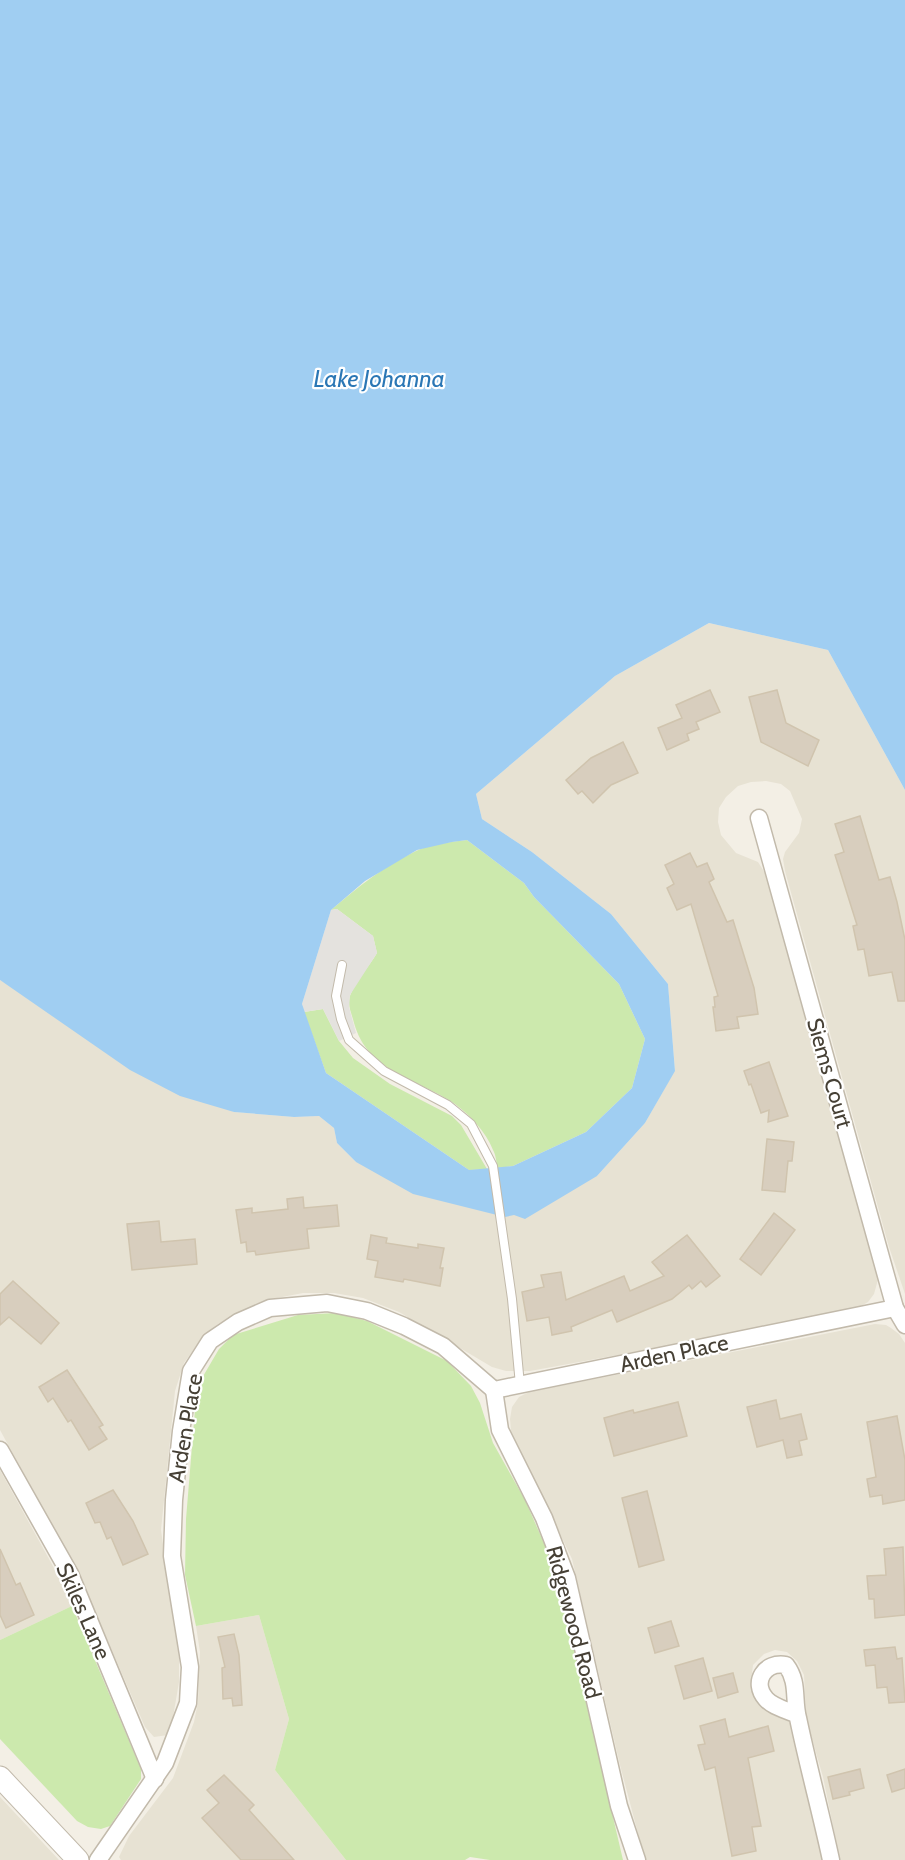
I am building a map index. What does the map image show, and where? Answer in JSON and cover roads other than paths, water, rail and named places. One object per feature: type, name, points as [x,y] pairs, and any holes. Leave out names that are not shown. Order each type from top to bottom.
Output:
[{"type":"street","name":"Siems Court","points":[[759,818],[895,1308],[905,1325]]},
{"type":"street","name":"Arden Place","points":[[98,1860],[165,1763],[177,1737],[188,1703],[190,1667],[172,1556],[174,1500],[181,1431],[191,1371],[210,1341],[238,1322],[270,1308],[327,1303],[367,1311],[404,1326],[443,1346],[494,1390],[895,1308]]},
{"type":"street","name":"Ridgewood Road","points":[[494,1390],[500,1430],[544,1518],[567,1578],[619,1806],[637,1860]]},
{"type":"street","name":"Skiles Lane","points":[[0,1450],[70,1574],[155,1779]]},
{"type":"street","points":[[797,1714],[831,1860]]},
{"type":"street","points":[[0,1777],[78,1860]]},
{"type":"lane","points":[[342,966],[336,996],[349,1040],[384,1071],[448,1105],[471,1124],[493,1166],[512,1299],[520,1385]]},
{"type":"water","name":"Lake Johanna","points":[[0,0],[905,0],[905,790],[828,650],[709,623],[615,676],[476,794],[482,819],[532,852],[611,914],[668,984],[675,1071],[645,1123],[597,1176],[525,1219],[514,1215],[505,1217],[413,1194],[356,1162],[337,1143],[334,1128],[319,1116],[294,1117],[234,1112],[180,1096],[130,1070],[0,980]],"holes":[[[467,840],[524,883],[534,897],[619,984],[645,1039],[632,1088],[586,1132],[513,1166],[469,1170],[326,1073],[302,1004],[331,910],[365,881],[417,850]]]}]
